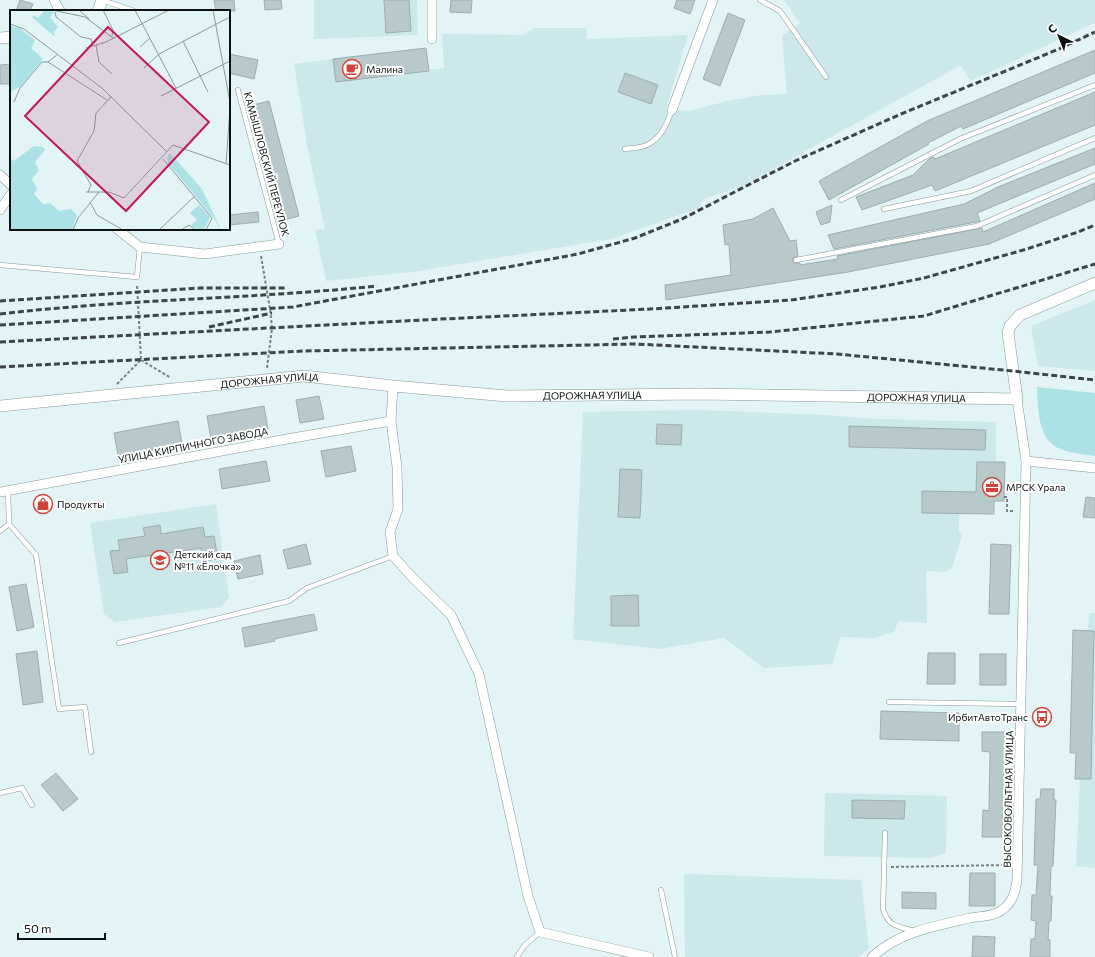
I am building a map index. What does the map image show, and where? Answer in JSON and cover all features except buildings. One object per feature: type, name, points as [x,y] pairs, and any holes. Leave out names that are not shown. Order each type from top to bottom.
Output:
[{"type":"street","points":[[54,0],[59,10]]},
{"type":"street","points":[[98,10],[102,0]]},
{"type":"street","points":[[432,0],[432,39]]},
{"type":"street","points":[[672,110],[713,0]]},
{"type":"street","points":[[0,38],[10,37]]},
{"type":"street","points":[[0,175],[10,184]]},
{"type":"street","points":[[0,210],[10,195]]},
{"type":"street","points":[[118,230],[140,247],[205,254],[278,244]]},
{"type":"street","points":[[1017,399],[1008,333],[1010,326],[1020,314],[1095,283]]},
{"type":"street","name":"ДОРОЖНАЯ УЛИЦА","points":[[0,406],[304,376],[507,396],[699,394],[1017,399]]},
{"type":"street","points":[[394,386],[391,421],[397,467],[398,509],[390,532],[393,556],[412,578],[451,615],[479,674],[528,896],[540,932],[649,957]]},
{"type":"street","name":"ВЫСОКОВОЛЬТНАЯ УЛИЦА","points":[[872,957],[895,940],[917,931],[990,915],[1001,911],[1008,905],[1014,896],[1018,881],[1026,461],[1017,399]]},
{"type":"street","name":"УЛИЦА КИРПИЧНОГО ЗАВОДА","points":[[4,491],[391,421]]},
{"type":"street","points":[[1026,461],[1095,468]]},
{"type":"lane","points":[[102,0],[131,10]]},
{"type":"lane","points":[[760,0],[780,11],[826,77]]},
{"type":"lane","points":[[841,200],[960,138],[1095,85]]},
{"type":"lane","name":"КАМЫШЛОВСКИЙ ПЕРЕУЛОК","points":[[238,90],[278,244]]},
{"type":"lane","points":[[625,148],[647,146],[655,140],[665,129],[672,110]]},
{"type":"lane","points":[[884,209],[972,191],[1095,138]]},
{"type":"lane","points":[[796,260],[977,226],[1095,175]]},
{"type":"lane","points":[[0,265],[137,277],[140,247]]},
{"type":"lane","points":[[4,491],[9,524],[36,555],[59,710],[85,707],[91,752]]},
{"type":"lane","points":[[0,531],[9,524]]},
{"type":"lane","points":[[119,643],[289,600],[307,588],[393,556]]},
{"type":"lane","points":[[889,702],[1021,704]]},
{"type":"lane","points":[[0,793],[22,788],[32,805]]},
{"type":"lane","points":[[885,832],[883,909],[885,918],[896,926],[917,931]]},
{"type":"lane","points":[[661,890],[675,957]]},
{"type":"lane","points":[[517,957],[524,946],[540,932]]},
{"type":"path","points":[[259,246],[271,314],[272,328],[267,362]]},
{"type":"path","points":[[104,396],[141,360],[137,277]]},
{"type":"path","points":[[141,360],[185,388]]},
{"type":"path","points":[[1004,497],[1007,497],[1007,511],[1015,511]]},
{"type":"path","points":[[884,868],[1007,865],[1007,858]]},
{"type":"shaded area","points":[[314,0],[417,0],[418,35],[314,39]]},
{"type":"shaded area","points":[[784,0],[1095,0],[1095,23],[970,81],[961,65],[741,187],[703,199],[699,208],[611,239],[419,271],[326,281],[315,230],[325,229],[307,145],[294,64],[333,59],[336,82],[444,68],[442,34],[523,35],[534,28],[586,28],[587,39],[688,35],[666,109],[690,111],[727,101],[762,95],[787,94],[782,36],[800,23]]},
{"type":"shaded area","points":[[1095,300],[1095,371],[1038,366],[1031,326]]},
{"type":"shaded area","points":[[1037,387],[1095,393],[1095,456],[1065,451],[1056,447],[1050,442],[1045,435],[1040,420]]},
{"type":"shaded area","points":[[697,410],[825,415],[876,419],[996,422],[996,462],[977,462],[976,492],[922,491],[922,513],[959,513],[959,531],[962,535],[952,568],[944,572],[926,571],[927,623],[898,621],[895,631],[875,638],[840,637],[833,664],[764,668],[724,638],[660,649],[573,639],[583,412]]},
{"type":"shaded area","name":"Детский сад №11 «Ёлочка»","points":[[216,504],[229,597],[221,607],[115,622],[104,614],[90,523]]},
{"type":"shaded area","points":[[1089,613],[1095,613],[1095,868],[1076,866],[1080,779],[1075,779],[1076,753],[1070,753],[1073,630],[1088,631]]},
{"type":"shaded area","points":[[825,793],[947,796],[946,853],[931,858],[824,856]]},
{"type":"shaded area","points":[[684,874],[861,880],[869,948],[859,957],[685,957]]},
{"type":"railway","points":[[0,325],[293,307],[578,254],[635,238],[682,219],[795,161],[901,114],[1059,49],[1095,32]]},
{"type":"railway","points":[[0,342],[651,309],[791,300],[880,287],[924,278],[1027,249],[1095,225]]},
{"type":"railway","points":[[613,339],[770,332],[924,316],[1095,264]]},
{"type":"railway","points":[[0,314],[94,305],[283,294],[377,286]]},
{"type":"railway","points":[[0,301],[200,288],[286,288]]},
{"type":"railway","points":[[209,327],[272,313]]},
{"type":"railway","points":[[0,367],[304,351],[635,344],[837,354],[1095,380]]},
{"type":"place","name":"Малина","points":[[352,69]]},
{"type":"place","name":"МРСК Урала","points":[[992,487]]},
{"type":"place","name":"Продукты","points":[[43,504]]},
{"type":"place","name":"Детский сад №11 «Ёлочка»","points":[[160,560]]},
{"type":"place","name":"ИрбитАвтоТранс","points":[[1042,717]]}]
